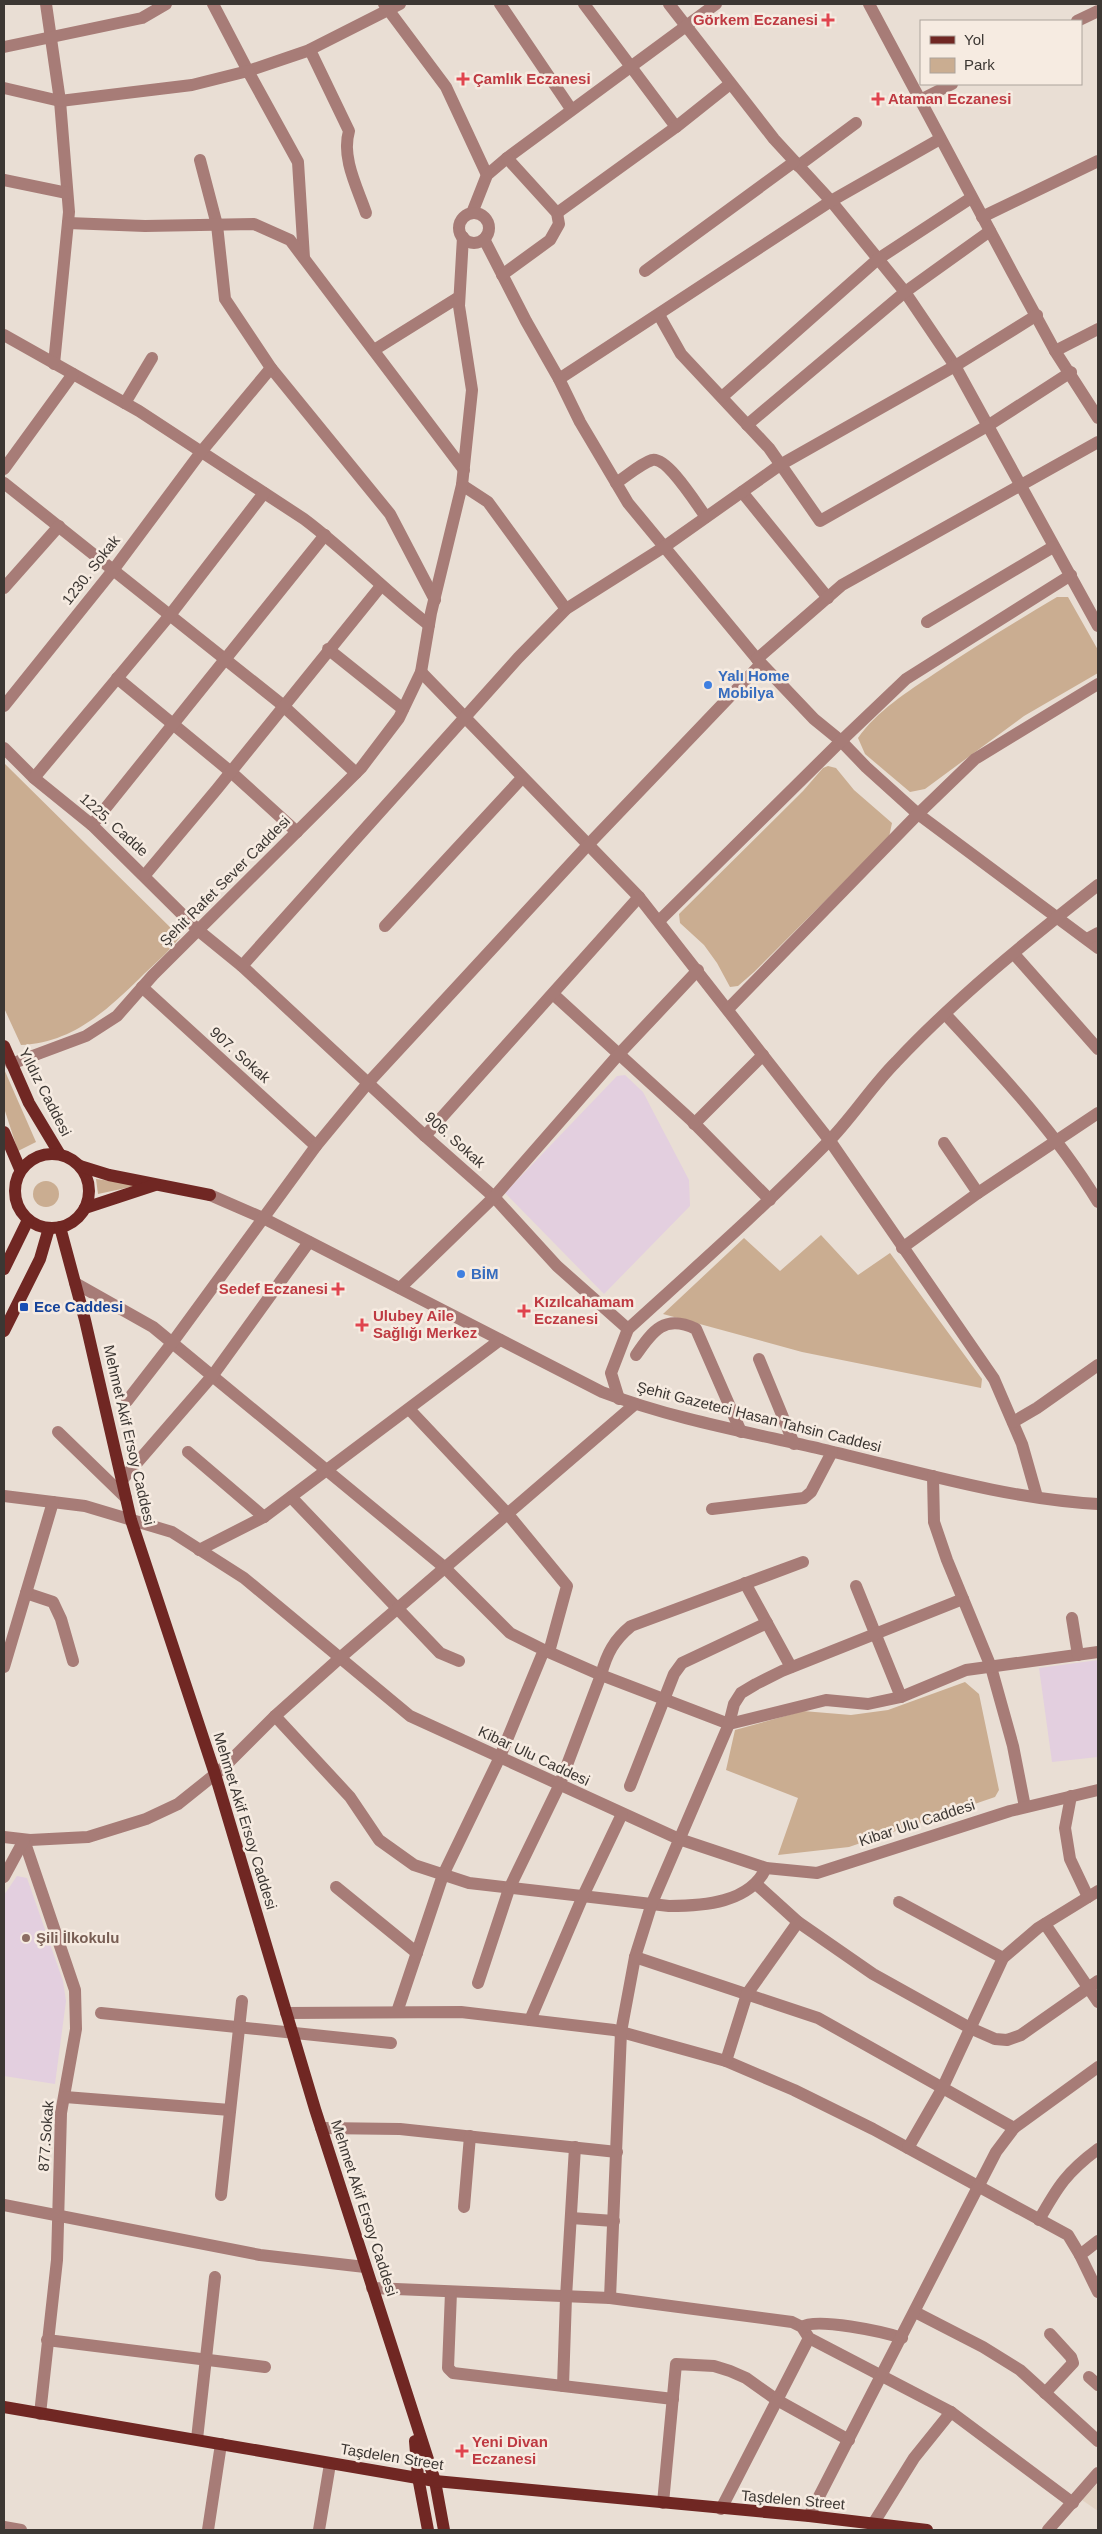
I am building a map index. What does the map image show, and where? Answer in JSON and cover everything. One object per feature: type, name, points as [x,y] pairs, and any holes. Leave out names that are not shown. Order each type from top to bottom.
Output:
[{"type":"main road","name":"Yıldız Caddesi","points":[[4,1046],[29,1103],[58,1153]]},
{"type":"main road","points":[[4,1132],[20,1169],[14,1190],[15,1201],[28,1220],[54,1228],[70,1224],[85,1208],[157,1184]]},
{"type":"main road","name":"Yıldız Caddesi","points":[[20,1169],[37,1156],[58,1153],[71,1158],[80,1166]]},
{"type":"main road","points":[[80,1166],[89,1186],[85,1208]]},
{"type":"main road","name":"Şehit Gazeteci Hasan Tahsin Caddesi","points":[[80,1166],[109,1175],[210,1195]]},
{"type":"main road","points":[[4,1269],[28,1220]]},
{"type":"main road","points":[[4,1331],[54,1228]]},
{"type":"main road","name":"Mehmet Akif Ersoy Caddesi","points":[[54,1228],[75,1283],[131,1520],[215,1774],[321,2128],[414,2421],[435,2480],[444,2530]]},
{"type":"main road","name":"Taşdelen Street","points":[[4,2407],[197,2439],[330,2464],[435,2480],[721,2509],[810,2516],[927,2530]]},
{"type":"main road","name":"Mehmet Akif Ersoy Caddesi","points":[[414,2421],[418,2477],[428,2530]]},
{"type":"street","points":[[46,4],[60,101],[68,223],[54,364]]},
{"type":"street","points":[[4,47],[142,18],[166,4]]},
{"type":"street","points":[[213,4],[298,162],[304,258]]},
{"type":"street","points":[[500,4],[571,109]]},
{"type":"street","points":[[584,4],[629,67],[676,127]]},
{"type":"street","points":[[669,4],[730,84],[796,164],[831,201],[905,292],[956,366],[1053,547],[1095,611],[1098,626]]},
{"type":"street","points":[[472,213],[487,175],[571,109],[716,4]]},
{"type":"street","points":[[874,5],[940,139],[1055,351],[1071,372],[1098,418]]},
{"type":"street","points":[[4,88],[60,101],[192,85],[248,70],[310,50],[391,6],[446,87],[487,175]]},
{"type":"street","points":[[1079,20],[1098,10]]},
{"type":"street","points":[[310,50],[348,131],[346,141],[347,152],[366,214]]},
{"type":"street","points":[[557,213],[676,127],[730,84]]},
{"type":"street","points":[[920,100],[950,85]]},
{"type":"street","points":[[645,272],[856,123]]},
{"type":"street","points":[[559,379],[831,201],[940,139]]},
{"type":"street","points":[[502,275],[550,240],[559,224],[557,213],[507,158]]},
{"type":"street","points":[[200,160],[217,225],[225,299],[271,368],[390,514],[435,600]]},
{"type":"street","points":[[982,216],[1098,161]]},
{"type":"street","points":[[4,180],[67,193]]},
{"type":"street","points":[[722,397],[878,258],[972,198]]},
{"type":"street","points":[[472,213],[478,213],[488,222],[488,234],[477,243],[469,242],[463,237],[460,230],[460,223],[465,216],[472,213]]},
{"type":"street","points":[[68,223],[145,226],[254,224],[290,240],[464,470]]},
{"type":"street","points":[[747,425],[905,292],[990,231]]},
{"type":"street","name":"Şehit Rafet Sever Caddesi","points":[[11,1064],[86,1036],[117,1016],[142,987],[356,773],[399,718],[421,672],[429,625],[464,470],[472,390],[459,297],[463,237]]},
{"type":"street","points":[[484,239],[580,422],[628,503],[759,662],[814,719],[841,740],[866,767],[918,814],[1098,948]]},
{"type":"street","points":[[374,350],[459,297]]},
{"type":"street","points":[[659,315],[681,354],[769,448],[820,521],[989,425],[1071,372]]},
{"type":"street","points":[[242,966],[518,658],[566,609],[664,547],[780,465],[956,366],[1037,315]]},
{"type":"street","points":[[1055,351],[1098,329]]},
{"type":"street","points":[[6,341],[54,364],[125,403],[264,493],[325,535],[380,586],[429,625]]},
{"type":"street","points":[[125,403],[152,358]]},
{"type":"street","name":"1230. Sokak","points":[[4,706],[114,569],[202,452],[271,368]]},
{"type":"street","points":[[4,469],[73,374]]},
{"type":"street","points":[[127,1401],[172,1343],[316,1146],[368,1083],[759,662],[842,585],[1098,442]]},
{"type":"street","points":[[616,483],[652,460],[660,460],[667,464],[706,517]]},
{"type":"street","points":[[4,483],[114,569],[283,706],[356,773]]},
{"type":"street","points":[[462,485],[488,502],[566,609]]},
{"type":"street","points":[[742,492],[828,598]]},
{"type":"street","points":[[34,778],[170,615],[264,493]]},
{"type":"street","points":[[4,588],[59,526]]},
{"type":"street","points":[[92,825],[325,535]]},
{"type":"street","points":[[927,622],[1053,547]]},
{"type":"street","points":[[659,921],[841,740],[906,679],[1071,574]]},
{"type":"street","points":[[144,875],[231,772],[380,586]]},
{"type":"street","points":[[328,649],[403,709]]},
{"type":"street","points":[[421,672],[587,846],[639,897],[830,1141],[994,1379],[1022,1444],[1037,1497]]},
{"type":"street","points":[[117,678],[231,772],[298,832]]},
{"type":"street","points":[[728,1009],[918,814],[975,759],[1098,684]]},
{"type":"street","name":"1225. Cadde","points":[[4,748],[34,778],[92,825],[199,931]]},
{"type":"street","points":[[385,926],[522,778]]},
{"type":"street","points":[[619,1399],[611,1373],[628,1329],[770,1200],[830,1141],[895,1062],[1014,954],[1098,885]]},
{"type":"street","points":[[426,1136],[639,897]]},
{"type":"street","name":"906. Sokak","points":[[199,931],[242,966],[494,1197],[556,1266],[628,1329]]},
{"type":"street","points":[[1087,940],[1098,932]]},
{"type":"street","points":[[1014,954],[1097,1043]]},
{"type":"street","points":[[400,1288],[494,1197],[619,1054],[698,970]]},
{"type":"street","name":"907. Sokak","points":[[142,987],[316,1146]]},
{"type":"street","points":[[553,994],[694,1124],[770,1200]]},
{"type":"street","points":[[946,1014],[1056,1142],[1098,1202]]},
{"type":"street","points":[[694,1124],[763,1055]]},
{"type":"street","points":[[902,1248],[978,1193],[1098,1113]]},
{"type":"street","points":[[944,1143],[978,1193]]},
{"type":"street","name":"Şehit Gazeteci Hasan Tahsin Caddesi","points":[[210,1195],[263,1218],[619,1399],[742,1432],[934,1476],[1062,1502],[1098,1504]]},
{"type":"street","points":[[122,1480],[212,1375],[309,1242]]},
{"type":"street","points":[[75,1283],[153,1327],[325,1472],[444,1567],[510,1633],[601,1675],[729,1724],[826,1700],[868,1704],[901,1697],[966,1670],[1098,1652]]},
{"type":"street","points":[[636,1355],[655,1330],[664,1325],[673,1322],[684,1323],[696,1329],[742,1432]]},
{"type":"street","points":[[199,1550],[264,1517],[500,1340]]},
{"type":"street","points":[[759,1359],[794,1444]]},
{"type":"street","points":[[1013,1422],[1037,1408],[1098,1365]]},
{"type":"street","points":[[4,1838],[24,1840],[88,1837],[146,1819],[178,1804],[215,1774],[274,1716],[341,1657],[634,1404]]},
{"type":"street","points":[[397,2012],[443,1875],[499,1759],[547,1651],[567,1586],[508,1513],[409,1409]]},
{"type":"street","points":[[58,1432],[126,1498]]},
{"type":"street","points":[[188,1452],[264,1517]]},
{"type":"street","points":[[712,1509],[804,1498],[811,1492],[832,1452]]},
{"type":"street","points":[[934,1476],[934,1522],[991,1667],[1013,1746],[1025,1807]]},
{"type":"street","name":"Kibar Ulu Caddesi","points":[[4,1496],[85,1506],[172,1532],[244,1578],[410,1716],[499,1759],[679,1839],[766,1868],[817,1873],[1025,1807],[1098,1790]]},
{"type":"street","points":[[291,1497],[440,1653],[460,1661]]},
{"type":"street","points":[[4,1667],[53,1502]]},
{"type":"street","points":[[478,1984],[509,1889],[559,1786],[601,1675],[606,1656],[617,1637],[631,1626],[803,1562]]},
{"type":"street","points":[[745,1583],[791,1667]]},
{"type":"street","points":[[856,1586],[901,1697]]},
{"type":"street","points":[[26,1592],[53,1602],[61,1619],[73,1661]]},
{"type":"street","points":[[610,2298],[617,2152],[620,2032],[635,1956],[652,1903],[729,1724],[734,1704],[741,1693],[791,1667],[963,1599]]},
{"type":"street","points":[[1072,1618],[1078,1655]]},
{"type":"street","points":[[630,1786],[663,1699],[674,1674],[682,1663],[767,1623]]},
{"type":"street","points":[[274,1716],[350,1797],[379,1840],[414,1866],[443,1875],[469,1883],[509,1889],[669,1906],[702,1906],[729,1899],[756,1884],[766,1868]]},
{"type":"street","points":[[908,2148],[942,2089],[1004,1958],[1045,1924],[1093,1894],[1070,1858],[1065,1828],[1071,1796]]},
{"type":"street","points":[[530,2020],[583,1896],[622,1814]]},
{"type":"street","points":[[4,1877],[24,1840]]},
{"type":"street","name":"877.Sokak","points":[[24,1840],[75,1990],[76,2029],[62,2114],[57,2260],[40,2414]]},
{"type":"street","points":[[756,1884],[798,1922],[872,1974],[970,2028],[996,2038],[1007,2040],[1021,2035],[1047,2019],[1093,1984]]},
{"type":"street","points":[[336,1887],[417,1953]]},
{"type":"street","points":[[899,1902],[1004,1958]]},
{"type":"street","points":[[726,2061],[747,1994],[798,1922]]},
{"type":"street","points":[[1045,1924],[1093,1984],[1098,2002]]},
{"type":"street","points":[[635,1956],[818,2018],[1014,2128]]},
{"type":"street","points":[[222,2196],[242,2001]]},
{"type":"street","points":[[286,2013],[461,2012],[620,2032],[726,2061],[794,2090],[908,2148],[1068,2235],[1098,2292]]},
{"type":"street","points":[[101,2013],[391,2043]]},
{"type":"street","points":[[810,2516],[996,2152],[1014,2128],[1098,2067]]},
{"type":"street","points":[[65,2097],[230,2110]]},
{"type":"street","points":[[321,2128],[400,2129],[617,2152]]},
{"type":"street","points":[[464,2207],[470,2136]]},
{"type":"street","points":[[563,2386],[566,2296],[575,2148]]},
{"type":"street","points":[[1039,2220],[1059,2184],[1074,2167],[1098,2149]]},
{"type":"street","points":[[4,2205],[260,2255],[365,2267]]},
{"type":"street","points":[[571,2218],[614,2221]]},
{"type":"street","points":[[1080,2255],[1098,2241]]},
{"type":"street","points":[[197,2439],[215,2277]]},
{"type":"street","points":[[372,2288],[610,2298],[782,2319],[882,2376],[951,2412],[1073,2503]]},
{"type":"street","points":[[450,2292],[449,2372],[673,2399]]},
{"type":"street","points":[[915,2312],[983,2347],[1020,2370],[1098,2441]]},
{"type":"street","points":[[721,2509],[777,2400],[806,2333],[808,2324],[825,2324],[890,2334],[902,2338]]},
{"type":"street","points":[[1045,2393],[1072,2363],[1070,2356],[1050,2334]]},
{"type":"street","points":[[47,2340],[265,2367]]},
{"type":"street","points":[[663,2503],[676,2364],[714,2366],[746,2378],[777,2400],[849,2440]]},
{"type":"street","points":[[873,2524],[914,2458],[951,2412]]},
{"type":"street","points":[[208,2530],[221,2444]]},
{"type":"street","points":[[320,2530],[330,2464]]},
{"type":"street","points":[[1048,2530],[1098,2474]]},
{"type":"street","points":[[4,2527],[21,2530]]},
{"type":"shaded area","points":[[625,1075],[643,1092],[689,1180],[690,1206],[604,1294],[505,1193],[617,1076]]},
{"type":"shaded area","points":[[1098,1660],[1098,1757],[1052,1762],[1039,1668]]},
{"type":"shaded area","name":"Şili İlkokulu","points":[[17,1876],[27,1878],[63,1981],[66,2001],[55,2084],[4,2076],[4,1895]]},
{"type":"shaded area","points":[[1098,2483],[1098,2511],[1082,2500]]},
{"type":"green space","points":[[1057,597],[1068,597],[1098,650],[1098,673],[1024,716],[925,789],[910,792],[865,754],[858,738],[874,719],[893,703],[964,654]]},
{"type":"green space","points":[[4,763],[180,937],[126,991],[86,1024],[56,1038],[39,1043],[21,1045],[4,1008]]},
{"type":"green space","points":[[828,766],[836,768],[854,790],[892,823],[889,837],[754,972],[738,986],[730,987],[717,963],[704,945],[680,923],[679,914],[803,791],[823,768]]},
{"type":"green space","points":[[4,1069],[36,1142],[18,1151],[4,1108]]},
{"type":"green space","points":[[96,1179],[140,1185],[98,1194]]},
{"type":"green space","points":[[46,1181],[55,1185],[59,1194],[55,1203],[46,1207],[37,1203],[33,1194],[37,1185]]},
{"type":"green space","points":[[821,1235],[858,1275],[890,1253],[982,1379],[981,1388],[802,1352],[663,1314],[744,1238],[780,1271]]},
{"type":"green space","points":[[965,1682],[979,1694],[999,1790],[995,1797],[849,1847],[778,1855],[798,1798],[726,1770],[735,1730],[803,1711],[851,1715],[888,1710]]},
{"type":"place","name":"Görkem Eczanesi","points":[[828,20]]},
{"type":"place","name":"Çamlık Eczanesi","points":[[463,79]]},
{"type":"place","name":"Ataman Eczanesi","points":[[878,99]]},
{"type":"place","name":"Yalı Home Mobilya","points":[[708,685]]},
{"type":"place","name":"BİM","points":[[461,1274]]},
{"type":"place","name":"Sedef Eczanesi","points":[[338,1289]]},
{"type":"place","name":"Ece Caddesi","points":[[24,1307]]},
{"type":"place","name":"Kızılcahamam Eczanesi","points":[[524,1311]]},
{"type":"place","name":"Ulubey Aile Sağlığı Merkez","points":[[362,1325]]},
{"type":"place","name":"Şili İlkokulu","points":[[26,1938]]},
{"type":"place","name":"Yeni Divan Eczanesi","points":[[462,2451]]}]
